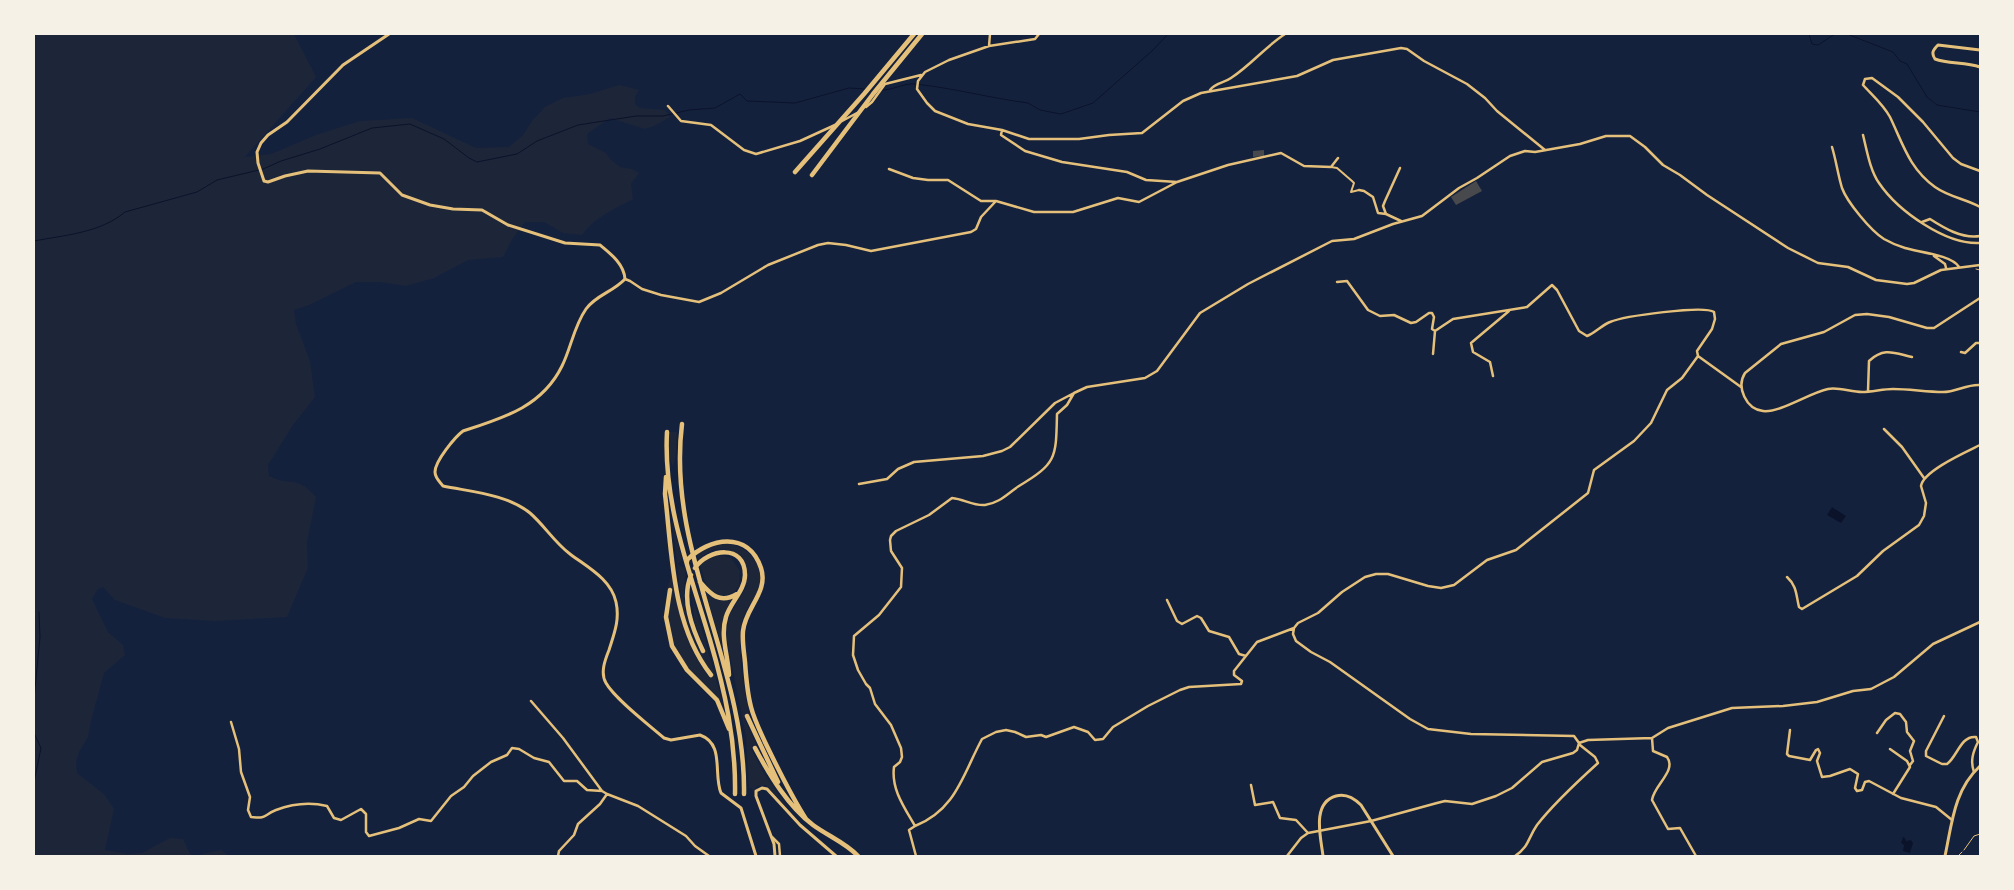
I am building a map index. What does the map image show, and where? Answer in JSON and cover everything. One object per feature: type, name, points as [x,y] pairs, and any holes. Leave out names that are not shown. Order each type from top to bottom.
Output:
[{"type":"highway","points":[[795,172],[914,34]]},
{"type":"highway","points":[[812,175],[873,94],[922,34]]},
{"type":"highway","points":[[682,424],[679,458],[680,485],[688,537],[698,579],[729,684],[740,734],[744,794]]},
{"type":"highway","points":[[667,432],[665,494],[681,612],[690,642],[711,675]]},
{"type":"highway","points":[[667,471],[682,546],[723,686],[733,740],[735,794]]},
{"type":"highway","points":[[688,567],[687,560],[706,546],[719,541],[740,544],[750,551],[758,562],[762,575],[762,587],[746,617],[743,631],[748,695],[753,715],[778,770],[806,819]]},
{"type":"highway","points":[[703,651],[693,628],[687,599],[688,581],[704,558],[713,553],[730,553],[738,559],[745,573],[744,583],[726,616],[724,632],[729,684]]},
{"type":"highway","points":[[698,579],[708,592],[716,597],[729,598],[738,593]]},
{"type":"highway","points":[[670,590],[666,617],[672,646],[687,670],[709,690],[720,704],[733,740]]},
{"type":"highway","points":[[747,716],[784,795]]},
{"type":"highway","points":[[755,748],[768,772],[784,795],[806,819],[851,849],[858,856]]},
{"type":"main road","points":[[389,34],[343,65],[287,122],[268,135],[261,143],[257,152],[260,174],[268,182],[308,171],[380,172],[402,196],[452,210],[482,210],[508,226],[565,244],[600,245],[619,263],[625,272],[625,279],[618,286],[596,298],[586,310],[562,366],[546,388],[516,412],[463,431],[456,436],[436,467],[436,475],[443,486],[486,494],[507,501],[528,512],[543,525],[568,553],[606,581],[616,602],[618,618],[617,628],[604,667],[606,683],[620,699],[664,738],[671,740],[700,735],[710,742],[716,756],[721,793],[741,808],[756,856]]},
{"type":"main road","points":[[1980,50],[1938,45],[1933,50],[1932,55],[1940,61],[1964,62],[1980,67]]},
{"type":"main road","points":[[1945,856],[1952,820],[1962,789],[1980,766]]},
{"type":"main road","points":[[775,856],[771,836],[756,796],[756,791],[762,788],[767,789],[800,825],[836,856]]},
{"type":"main road","points":[[1324,856],[1320,812],[1323,805],[1335,796],[1342,795],[1356,800],[1394,856]]},
{"type":"street","points":[[990,34],[990,46]]},
{"type":"street","points":[[668,106],[681,120],[711,125],[744,150],[763,154],[771,148],[800,142],[858,112],[872,102],[885,84],[922,75],[949,60],[990,46],[1035,38],[1039,34]]},
{"type":"street","points":[[1210,91],[1214,86],[1226,81],[1251,64],[1269,45],[1285,34]]},
{"type":"street","points":[[922,75],[918,81],[917,89],[927,103],[936,111],[968,124],[1002,130],[1020,138],[1079,140],[1109,134],[1142,133],[1191,96],[1297,76],[1333,60],[1401,48],[1407,49],[1424,61],[1467,84],[1545,150]]},
{"type":"street","points":[[1980,171],[1961,164],[1952,158],[1923,122],[1894,94],[1872,78],[1865,79],[1863,85],[1874,95],[1889,116],[1909,160],[1934,186],[1980,207]]},
{"type":"street","points":[[1002,130],[1001,135],[1025,151],[1062,162],[1127,172],[1146,180],[1177,182]]},
{"type":"street","points":[[1863,135],[1871,167],[1879,183],[1891,197],[1922,222],[1952,238],[1972,244],[1980,243]]},
{"type":"street","points":[[859,484],[887,479],[898,469],[914,462],[983,456],[1002,451],[1018,441],[1055,403],[1074,393],[1087,387],[1140,379],[1152,375],[1165,362],[1200,314],[1236,290],[1324,244],[1332,241],[1354,239],[1422,216],[1459,188],[1510,156],[1525,151],[1545,150],[1580,144],[1606,136],[1630,136],[1645,147],[1663,165],[1806,258],[1818,263],[1848,267],[1876,280],[1907,284],[1914,283],[1946,268],[1980,265]]},
{"type":"street","points":[[1832,147],[1845,194],[1882,238],[1892,243],[1952,260],[1959,267]]},
{"type":"street","points":[[889,169],[913,178],[948,180],[981,201],[996,201],[1034,212],[1073,212],[1118,198],[1139,202],[1177,182],[1228,165],[1281,153],[1304,166],[1337,168],[1354,183],[1351,192],[1364,191],[1374,197],[1378,213],[1386,214],[1402,222]]},
{"type":"street","points":[[1331,167],[1338,158]]},
{"type":"street","points":[[1386,214],[1383,206],[1400,168]]},
{"type":"street","points":[[625,279],[642,289],[661,295],[699,302],[721,294],[768,265],[818,245],[828,243],[846,245],[871,251],[971,232],[976,229],[981,217],[996,201]]},
{"type":"street","points":[[1922,222],[1930,219],[1960,234],[1980,236]]},
{"type":"street","points":[[1933,255],[1946,268]]},
{"type":"street","points":[[1337,282],[1347,281],[1368,310],[1380,316],[1394,315],[1411,323],[1432,313],[1434,317],[1432,329],[1435,331],[1433,354]]},
{"type":"street","points":[[1435,331],[1452,320],[1527,306],[1548,287],[1554,286],[1580,331],[1587,336],[1611,321],[1628,317],[1697,309],[1714,312],[1715,319],[1712,329],[1697,352],[1698,356],[1682,378],[1667,390],[1651,423],[1634,441],[1594,470],[1588,493],[1516,550],[1487,560],[1454,585],[1441,588],[1388,574],[1376,574],[1365,577],[1342,592],[1323,610],[1298,623],[1294,628],[1293,634],[1296,641],[1330,662],[1410,719],[1428,729],[1471,734],[1574,736],[1594,756],[1598,763],[1551,810],[1538,825],[1527,846],[1514,856]]},
{"type":"street","points":[[1741,387],[1745,373],[1781,344],[1824,332],[1855,315],[1867,314],[1889,317],[1927,328],[1934,328],[1980,298]]},
{"type":"street","points":[[1493,376],[1490,362],[1473,352],[1472,343],[1511,309]]},
{"type":"street","points":[[1960,352],[1965,353],[1976,343],[1980,343]]},
{"type":"street","points":[[1868,391],[1869,361],[1877,354],[1886,352],[1912,356]]},
{"type":"street","points":[[1698,356],[1741,387],[1748,403],[1756,410],[1764,411],[1770,411],[1814,393],[1827,390],[1868,391],[1894,389],[1943,392],[1980,384]]},
{"type":"street","points":[[915,826],[900,800],[894,778],[894,767],[900,762],[902,756],[900,748],[891,725],[872,700],[871,691],[858,670],[853,655],[854,636],[879,615],[901,587],[902,568],[892,551],[891,536],[896,531],[929,515],[952,498],[960,499],[970,504],[985,505],[996,502],[1048,467],[1058,440],[1057,414],[1067,405],[1074,393]]},
{"type":"street","points":[[1884,429],[1902,447],[1924,479]]},
{"type":"street","points":[[1787,577],[1796,588],[1799,607],[1802,609],[1857,576],[1883,550],[1919,525],[1924,516],[1925,507],[1921,486],[1924,479],[1942,465],[1980,445]]},
{"type":"street","points":[[1167,600],[1177,622],[1182,624],[1196,616],[1201,618],[1209,632],[1230,637],[1239,654],[1246,656]]},
{"type":"street","points":[[1287,856],[1301,838],[1308,833],[1371,822],[1445,801],[1472,804],[1496,796],[1512,788],[1542,762],[1573,753],[1580,744],[1588,740],[1652,738],[1668,728],[1732,708],[1783,706],[1817,702],[1853,691],[1871,689],[1894,677],[1933,644],[1980,622]]},
{"type":"street","points":[[916,856],[909,830],[937,815],[945,808],[955,794],[982,739],[1006,730],[1026,738],[1040,735],[1046,737],[1074,727],[1088,732],[1095,740],[1103,739],[1114,727],[1148,706],[1180,690],[1189,687],[1241,684],[1242,681],[1234,675],[1234,671],[1257,642],[1294,628]]},
{"type":"street","points":[[531,700],[563,738],[602,790],[607,794],[638,806],[686,836],[695,846],[709,856]]},
{"type":"street","points":[[1877,733],[1886,720],[1895,713],[1900,714],[1906,722],[1907,732],[1914,741],[1910,751],[1913,761],[1893,794]]},
{"type":"street","points":[[1944,716],[1926,751],[1926,756],[1942,764],[1947,764],[1965,740],[1971,736],[1976,737],[1978,742],[1974,750],[1972,764],[1974,772]]},
{"type":"street","points":[[230,722],[239,749],[241,772],[250,797],[248,810],[251,817],[262,818],[274,811],[298,805],[315,804],[326,806],[334,818],[341,820],[361,809],[366,814],[366,832],[369,836],[392,830],[419,819],[430,822],[451,796],[464,787],[473,776],[491,762],[507,755],[512,748],[516,748],[534,758],[549,762],[564,781],[580,782],[587,790],[602,790]]},
{"type":"street","points":[[1790,730],[1786,752],[1788,755],[1810,760],[1818,749],[1820,753],[1817,761],[1822,777],[1850,769],[1858,774],[1855,788],[1857,791],[1862,790],[1866,782],[1869,781],[1908,801],[1936,807],[1952,820]]},
{"type":"street","points":[[1652,738],[1653,751],[1668,757],[1670,766],[1657,786],[1652,800],[1664,825],[1668,829],[1680,828],[1696,856]]},
{"type":"street","points":[[1890,749],[1910,764]]},
{"type":"street","points":[[1251,785],[1255,805],[1273,802],[1280,818],[1296,820],[1308,833]]},
{"type":"street","points":[[558,856],[559,851],[574,836],[578,824],[600,804],[607,794]]},
{"type":"street","points":[[771,836],[779,844],[780,856]]},
{"type":"lane","points":[[1958,856],[1962,852]]},
{"type":"path","points":[[1962,852],[1974,836],[1980,834]]},
{"type":"shaded area","points":[[34,34],[294,34],[316,77],[245,157],[271,154],[316,135],[360,121],[412,118],[476,148],[509,147],[523,135],[532,121],[545,107],[563,98],[590,94],[619,85],[639,90],[635,97],[635,104],[640,108],[665,110],[670,117],[645,129],[610,118],[587,134],[588,144],[606,153],[620,167],[632,169],[639,173],[631,184],[633,199],[598,219],[582,235],[563,233],[544,222],[525,222],[513,238],[503,257],[468,260],[434,278],[406,286],[379,282],[356,282],[309,305],[294,310],[296,324],[310,361],[315,397],[293,425],[268,465],[269,476],[282,481],[298,483],[316,497],[307,542],[308,568],[287,617],[215,621],[165,618],[115,600],[103,587],[98,589],[92,599],[108,632],[123,645],[125,655],[104,673],[88,737],[79,752],[76,762],[77,773],[104,794],[114,809],[105,850],[128,854],[142,853],[170,838],[183,839],[191,856],[34,856]]},
{"type":"shaded area","points":[[669,432],[677,432],[676,454],[673,467],[669,455]]},
{"type":"shaded area","points":[[1832,507],[1846,516],[1841,523],[1827,515]]},
{"type":"shaded area","points":[[671,515],[682,560],[678,564],[683,568],[684,566],[685,570],[684,601],[688,623],[699,651],[705,648],[695,624],[691,591],[723,704],[688,668],[673,641],[669,622],[672,591],[667,589],[672,574],[680,615],[688,640],[708,676],[712,673],[698,653],[687,629],[682,606]]},
{"type":"shaded area","points":[[720,543],[735,545],[743,549],[751,555],[759,569],[761,578],[759,586],[743,617],[741,626],[742,671],[750,715],[744,718],[757,746],[751,749],[765,775],[790,811],[766,785],[757,786],[753,793],[752,788],[749,788],[746,737],[726,635],[729,616],[746,587],[747,570],[740,556],[725,549],[712,550],[698,559],[697,554]]},
{"type":"shaded area","points":[[718,555],[731,558],[740,571],[739,586],[727,595],[712,593],[706,584],[700,565]]},
{"type":"shaded area","points":[[706,593],[719,600],[733,599],[725,615],[721,644]]},
{"type":"shaded area","points":[[1903,837],[1906,841],[1911,840],[1913,843],[1910,853],[1903,851],[1904,845],[1901,843]]},
{"type":"shaded area","points":[[221,850],[229,856],[201,856],[201,854]]},
{"type":"building","points":[[1264,150],[1264,156],[1253,157],[1253,151]]},
{"type":"building","points":[[1476,181],[1482,191],[1456,205],[1451,197]]},
{"type":"waterway","points":[[880,90],[915,84],[1028,103],[1040,110],[1061,114],[1093,103],[1153,50],[1168,34]]},
{"type":"waterway","points":[[1809,34],[1812,44],[1818,45],[1835,34]]},
{"type":"waterway","points":[[1847,34],[1893,52],[1900,61],[1907,64],[1927,97],[1937,105],[1980,112]]},
{"type":"waterway","points":[[34,241],[70,235],[105,225],[125,212],[197,192],[217,180],[263,169],[372,128],[410,124],[444,139],[477,162],[517,154],[537,141],[578,125],[636,116],[663,116],[689,110],[715,108],[740,94],[747,101],[795,103],[849,88],[866,89]]},
{"type":"waterway","points":[[34,699],[40,637],[39,612]]},
{"type":"waterway","points":[[34,733],[41,748],[34,782]]}]
